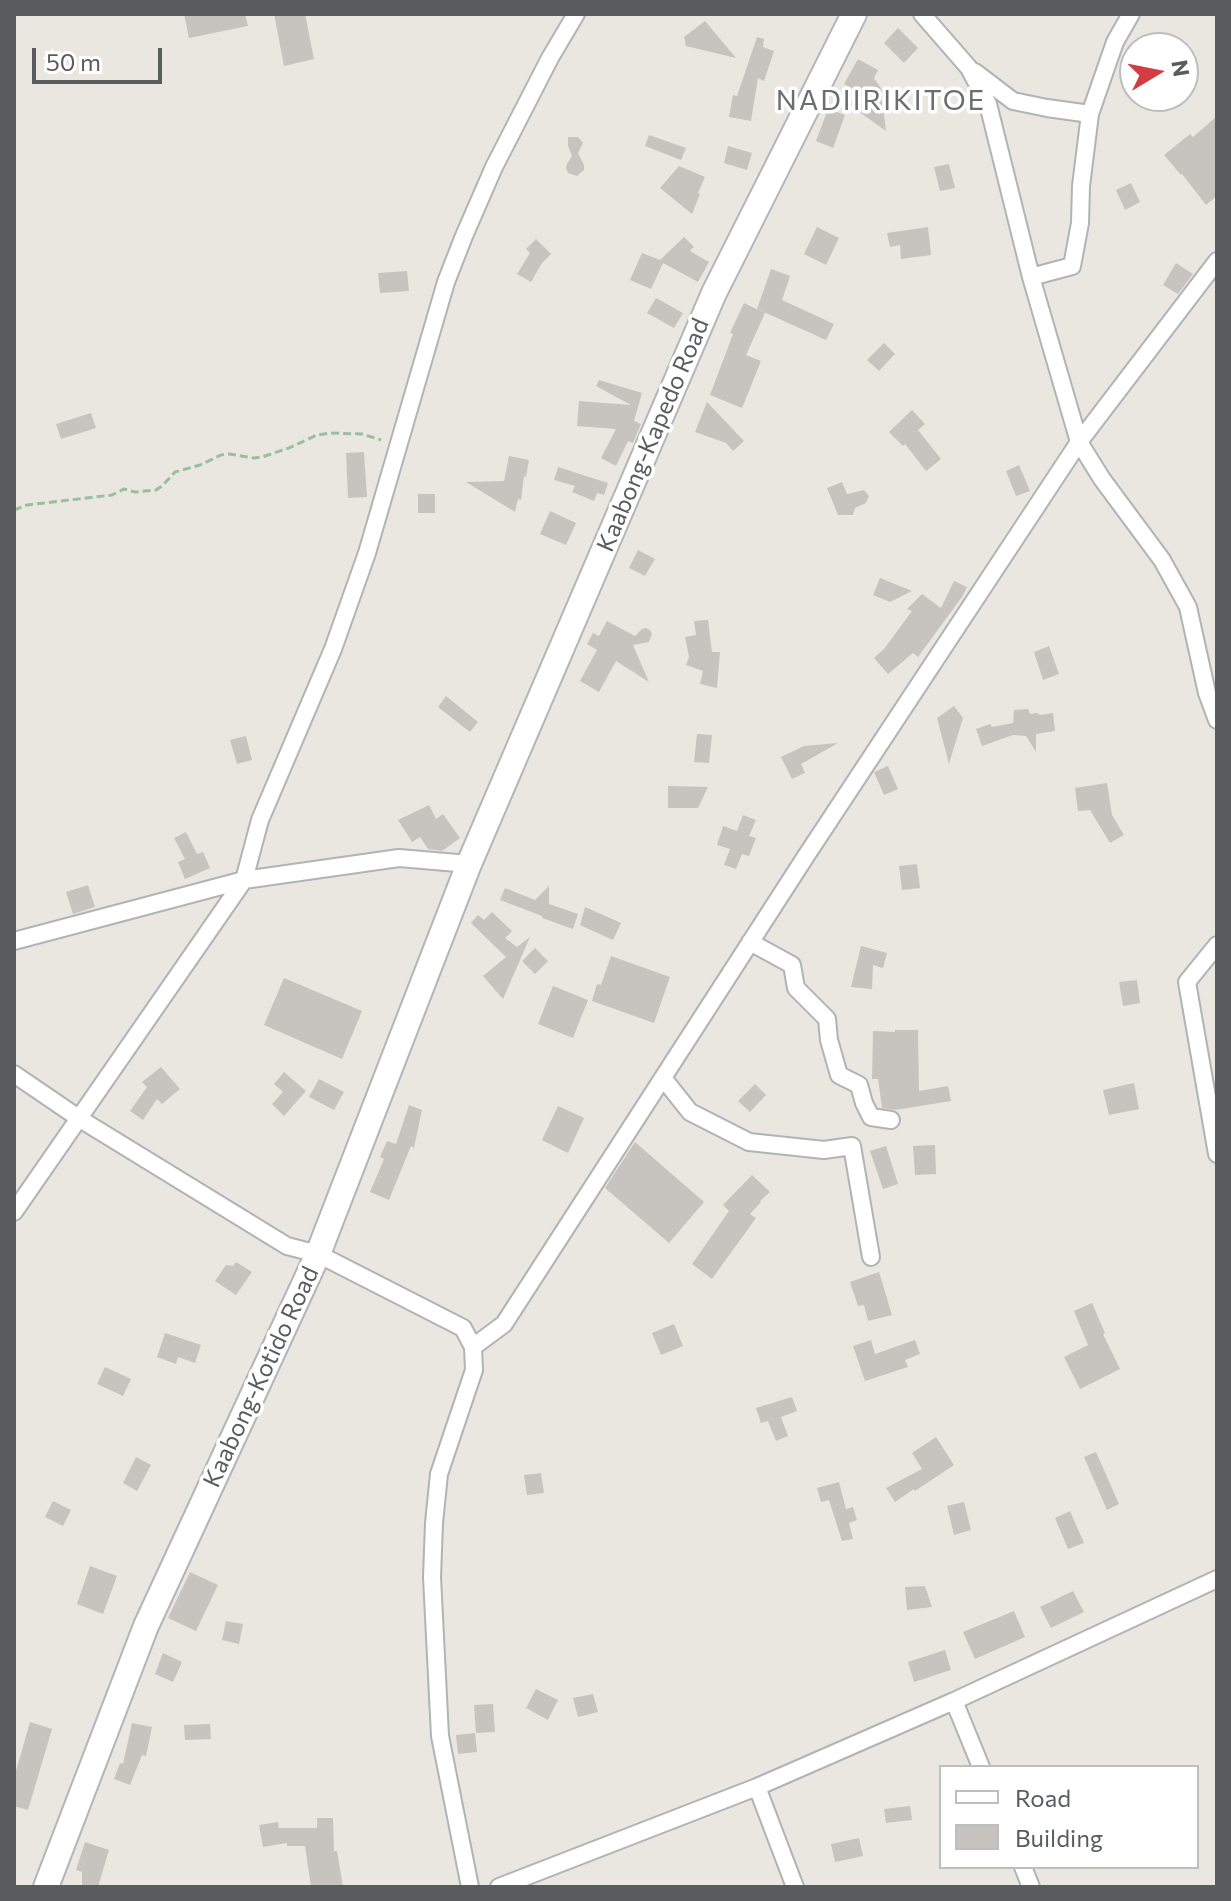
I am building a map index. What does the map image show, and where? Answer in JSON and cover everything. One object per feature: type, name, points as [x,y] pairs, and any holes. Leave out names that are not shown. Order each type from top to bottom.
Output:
[{"type":"main road","name":"Kaabong-Kapedo Road","points":[[469,864],[714,293],[854,14]]},
{"type":"main road","name":"Kaabong-Kotido Road","points":[[46,1887],[146,1626],[318,1254],[469,864]]},
{"type":"street","points":[[14,1212],[244,880],[260,820],[333,649],[367,553],[446,282],[494,167],[576,14]]},
{"type":"street","points":[[922,14],[969,68],[1013,101],[1090,114]]},
{"type":"street","points":[[1031,277],[1072,266],[1080,223],[1090,114],[1115,42],[1131,14]]},
{"type":"street","points":[[969,68],[988,104],[1031,277],[1079,442],[1102,479],[1162,560],[1188,607],[1207,693],[1217,720]]},
{"type":"street","points":[[473,1347],[504,1324],[750,942],[1079,442],[1217,261]]},
{"type":"street","points":[[14,941],[244,880],[399,858],[469,864]]},
{"type":"street","points":[[750,942],[792,965],[796,988],[827,1019],[829,1040],[839,1075],[859,1085],[871,1117],[891,1120]]},
{"type":"street","points":[[1217,945],[1187,982],[1217,1154]]},
{"type":"street","points":[[14,1074],[80,1119],[287,1246],[318,1254],[463,1328],[473,1347],[474,1370],[439,1474],[432,1577],[440,1736],[470,1887]]},
{"type":"street","points":[[663,1078],[690,1112],[749,1142],[824,1150],[852,1146],[871,1257]]},
{"type":"street","points":[[499,1887],[757,1787],[954,1701],[1217,1579]]},
{"type":"street","points":[[954,1701],[980,1765]]},
{"type":"street","points":[[757,1787],[795,1887]]},
{"type":"path","points":[[14,510],[62,499],[112,495],[124,489],[135,492],[156,490],[175,472],[221,455],[262,457],[305,439],[330,433],[362,434],[398,446]]},
{"type":"building","points":[[184,14],[245,14],[248,26],[189,38]]},
{"type":"building","points":[[274,14],[305,14],[314,59],[284,66]]},
{"type":"building","points":[[705,21],[736,58],[686,46],[684,37]]},
{"type":"building","points":[[898,28],[918,48],[904,63],[884,43]]},
{"type":"building","points":[[757,37],[764,39],[763,47],[774,51],[764,81],[758,78],[751,121],[729,117],[733,95],[737,96]]},
{"type":"building","points":[[858,59],[878,70],[874,78],[886,96],[882,99],[886,131],[848,104],[857,92],[844,84]]},
{"type":"building","points":[[828,109],[845,115],[833,148],[816,141]]},
{"type":"building","points":[[1217,116],[1217,196],[1206,205],[1164,155],[1190,134],[1193,137]]},
{"type":"building","points":[[649,135],[686,148],[681,160],[645,146]]},
{"type":"building","points":[[568,137],[578,137],[583,143],[578,153],[584,170],[577,176],[568,173],[566,168],[572,156]]},
{"type":"building","points":[[728,146],[752,153],[747,170],[724,163]]},
{"type":"building","points":[[949,164],[955,188],[940,191],[934,167]]},
{"type":"building","points":[[679,166],[705,177],[692,214],[660,188]]},
{"type":"building","points":[[1131,183],[1140,202],[1125,210],[1116,190]]},
{"type":"building","points":[[817,227],[839,238],[826,265],[804,254]]},
{"type":"building","points":[[928,227],[931,255],[901,259],[900,245],[890,247],[887,233]]},
{"type":"building","points":[[684,237],[694,247],[690,251],[709,262],[698,282],[663,263],[651,289],[630,280],[642,253],[660,260]]},
{"type":"building","points":[[536,239],[551,254],[531,282],[517,274],[530,253],[526,249]]},
{"type":"building","points":[[1176,263],[1193,274],[1178,294],[1163,285]]},
{"type":"building","points":[[771,269],[790,276],[782,300],[834,324],[826,340],[757,309]]},
{"type":"building","points":[[407,271],[409,291],[380,293],[378,273]]},
{"type":"building","points":[[656,298],[683,313],[674,328],[647,313]]},
{"type":"building","points":[[744,303],[765,313],[746,355],[761,361],[742,408],[710,395],[733,334],[730,333]]},
{"type":"building","points":[[884,343],[895,354],[879,371],[867,360]]},
{"type":"building","points":[[599,380],[642,393],[634,421],[641,424],[633,443],[628,441],[616,466],[601,458],[616,429],[577,426],[579,401],[631,405],[596,386]]},
{"type":"building","points":[[707,402],[744,441],[733,451],[726,443],[695,432]]},
{"type":"building","points":[[912,410],[925,424],[918,430],[941,459],[926,471],[905,444],[903,446],[889,432]]},
{"type":"building","points":[[91,413],[96,428],[61,439],[56,424]]},
{"type":"building","points":[[364,452],[367,497],[348,498],[346,453]]},
{"type":"building","points":[[509,456],[529,460],[521,500],[518,499],[515,512],[466,482],[504,481]]},
{"type":"building","points":[[1019,465],[1030,491],[1016,496],[1006,471]]},
{"type":"building","points":[[558,467],[608,483],[604,495],[597,493],[594,501],[572,492],[575,486],[554,480]]},
{"type":"building","points":[[842,482],[847,494],[864,490],[869,496],[866,503],[855,508],[853,515],[838,515],[827,488]]},
{"type":"building","points":[[418,494],[435,494],[435,513],[418,513]]},
{"type":"building","points":[[550,511],[576,523],[566,545],[540,534]]},
{"type":"building","points":[[638,550],[655,559],[645,576],[629,568]]},
{"type":"building","points":[[880,578],[912,591],[890,602],[873,595]]},
{"type":"building","points":[[954,581],[967,587],[962,597],[918,657],[913,653],[888,674],[874,658],[912,611],[907,609],[922,594],[941,608]]},
{"type":"building","points":[[708,620],[712,652],[720,652],[717,688],[700,684],[703,671],[686,665],[689,657],[685,637],[696,635],[694,621]]},
{"type":"building","points":[[607,621],[635,636],[642,629],[650,630],[649,642],[633,645],[649,682],[616,661],[599,692],[580,681],[597,650],[587,644],[593,633],[599,636]]},
{"type":"building","points":[[1049,646],[1059,674],[1043,680],[1034,652]]},
{"type":"building","points":[[446,696],[478,722],[470,732],[438,707]]},
{"type":"building","points":[[954,706],[963,718],[949,764],[937,718]]},
{"type":"building","points":[[1028,709],[1030,714],[1053,713],[1055,731],[1036,734],[1036,752],[1026,736],[1013,735],[982,746],[976,729],[990,724],[992,727],[1013,723],[1014,710]]},
{"type":"building","points":[[697,734],[712,735],[709,763],[694,762]]},
{"type":"building","points":[[246,736],[252,760],[237,764],[230,740]]},
{"type":"building","points":[[838,743],[801,764],[805,773],[792,779],[781,757],[804,746]]},
{"type":"building","points":[[888,766],[898,789],[884,795],[874,772]]},
{"type":"building","points":[[1107,783],[1112,815],[1124,835],[1110,843],[1090,810],[1078,811],[1075,788]]},
{"type":"building","points":[[668,786],[708,787],[698,808],[668,808]]},
{"type":"building","points":[[429,805],[436,819],[443,814],[460,838],[442,851],[428,849],[420,837],[412,842],[398,820]]},
{"type":"building","points":[[743,815],[756,820],[749,836],[756,838],[749,856],[742,854],[736,869],[724,865],[730,849],[717,845],[723,826],[737,831]]},
{"type":"building","points":[[186,832],[197,854],[203,852],[210,868],[185,879],[178,862],[185,859],[174,838]]},
{"type":"building","points":[[917,864],[920,888],[902,890],[899,866]]},
{"type":"building","points":[[88,885],[95,907],[73,914],[66,892]]},
{"type":"building","points":[[549,886],[549,904],[578,914],[573,929],[500,900],[505,888],[535,900]]},
{"type":"building","points":[[585,907],[621,923],[613,940],[580,925]]},
{"type":"building","points":[[492,912],[512,931],[505,938],[517,947],[530,937],[503,999],[483,976],[506,957],[471,923],[478,915],[484,920]]},
{"type":"building","points":[[861,946],[887,953],[883,968],[873,965],[872,989],[851,987]]},
{"type":"building","points":[[535,948],[548,961],[535,974],[522,961]]},
{"type":"building","points":[[611,956],[670,977],[654,1023],[592,1001]]},
{"type":"building","points":[[284,978],[362,1011],[342,1059],[264,1025]]},
{"type":"building","points":[[1137,980],[1140,1003],[1123,1006],[1119,982]]},
{"type":"building","points":[[553,986],[588,1000],[573,1038],[538,1024]]},
{"type":"building","points":[[918,1030],[919,1091],[948,1086],[951,1101],[895,1110],[882,1108],[878,1079],[872,1079],[873,1031]]},
{"type":"building","points":[[161,1067],[180,1089],[162,1104],[157,1099],[143,1120],[130,1111],[147,1087],[142,1082]]},
{"type":"building","points":[[284,1072],[306,1091],[284,1116],[272,1104],[283,1092],[274,1084]]},
{"type":"building","points":[[319,1079],[344,1092],[334,1110],[309,1097]]},
{"type":"building","points":[[1134,1083],[1139,1109],[1109,1115],[1103,1090]]},
{"type":"building","points":[[755,1084],[766,1095],[750,1112],[738,1101]]},
{"type":"building","points":[[409,1105],[422,1110],[414,1148],[411,1146],[389,1200],[370,1192],[384,1159],[380,1157],[387,1141],[396,1144]]},
{"type":"building","points":[[558,1106],[584,1118],[568,1153],[542,1140]]},
{"type":"building","points":[[635,1142],[704,1202],[669,1243],[605,1188]]},
{"type":"building","points":[[935,1145],[936,1174],[915,1175],[913,1146]]},
{"type":"building","points":[[886,1146],[898,1184],[883,1189],[870,1151]]},
{"type":"building","points":[[752,1175],[770,1192],[750,1214],[756,1218],[712,1279],[692,1264],[729,1211],[723,1205]]},
{"type":"building","points":[[236,1262],[252,1272],[236,1295],[215,1281],[226,1265],[233,1266]]},
{"type":"building","points":[[879,1272],[892,1315],[868,1321],[864,1305],[858,1306],[850,1282]]},
{"type":"building","points":[[1092,1303],[1120,1369],[1080,1389],[1064,1357],[1088,1345],[1074,1311]]},
{"type":"building","points":[[674,1324],[683,1346],[661,1355],[652,1333]]},
{"type":"building","points":[[165,1333],[201,1345],[195,1363],[178,1357],[176,1364],[157,1357]]},
{"type":"building","points":[[871,1340],[875,1354],[915,1340],[920,1354],[905,1360],[908,1367],[865,1381],[853,1346]]},
{"type":"building","points":[[105,1367],[131,1379],[123,1396],[97,1384]]},
{"type":"building","points":[[792,1397],[797,1411],[781,1417],[788,1436],[776,1441],[768,1421],[761,1423],[756,1408]]},
{"type":"building","points":[[936,1437],[954,1465],[895,1502],[886,1488],[922,1469],[912,1453]]},
{"type":"building","points":[[1096,1452],[1119,1504],[1107,1510],[1084,1457]]},
{"type":"building","points":[[136,1457],[151,1465],[137,1491],[123,1483]]},
{"type":"building","points":[[541,1473],[544,1493],[527,1495],[524,1475]]},
{"type":"building","points":[[839,1482],[846,1509],[853,1507],[857,1520],[849,1523],[853,1539],[842,1541],[829,1500],[821,1502],[817,1488]]},
{"type":"building","points":[[53,1501],[71,1510],[63,1526],[45,1517]]},
{"type":"building","points":[[964,1502],[971,1530],[954,1535],[947,1506]]},
{"type":"building","points":[[1070,1511],[1084,1543],[1068,1549],[1055,1518]]},
{"type":"building","points":[[90,1566],[117,1576],[103,1614],[77,1604]]},
{"type":"building","points":[[190,1572],[218,1585],[196,1631],[168,1618]]},
{"type":"building","points":[[925,1586],[932,1607],[907,1610],[905,1587]]},
{"type":"building","points":[[1073,1591],[1084,1612],[1051,1628],[1040,1607]]},
{"type":"building","points":[[1014,1611],[1025,1637],[975,1659],[963,1632]]},
{"type":"building","points":[[226,1621],[243,1624],[239,1644],[222,1640]]},
{"type":"building","points":[[945,1650],[951,1670],[914,1682],[908,1662]]},
{"type":"building","points":[[163,1653],[182,1662],[173,1682],[155,1674]]},
{"type":"building","points":[[536,1689],[558,1700],[548,1720],[526,1708]]},
{"type":"building","points":[[593,1694],[598,1712],[578,1717],[573,1698]]},
{"type":"building","points":[[493,1704],[495,1732],[476,1733],[474,1705]]},
{"type":"building","points":[[30,1722],[52,1729],[28,1810],[14,1806],[14,1778]]},
{"type":"building","points":[[132,1723],[152,1727],[146,1756],[142,1755],[130,1785],[114,1779],[120,1763],[123,1764]]},
{"type":"building","points":[[210,1724],[211,1739],[185,1740],[184,1725]]},
{"type":"building","points":[[475,1733],[477,1752],[458,1754],[456,1735]]},
{"type":"building","points":[[910,1806],[912,1820],[886,1823],[884,1809]]},
{"type":"building","points":[[317,1818],[333,1818],[334,1851],[337,1851],[343,1887],[311,1887],[305,1846],[287,1846],[287,1843],[263,1847],[259,1825],[278,1822],[279,1828],[317,1828]]},
{"type":"building","points":[[859,1838],[863,1856],[835,1862],[831,1844]]},
{"type":"building","points":[[85,1842],[109,1850],[98,1887],[82,1887],[82,1872],[76,1870]]},
{"type":"district","name":"NADIIRIKITOE","points":[[881,101]]}]
